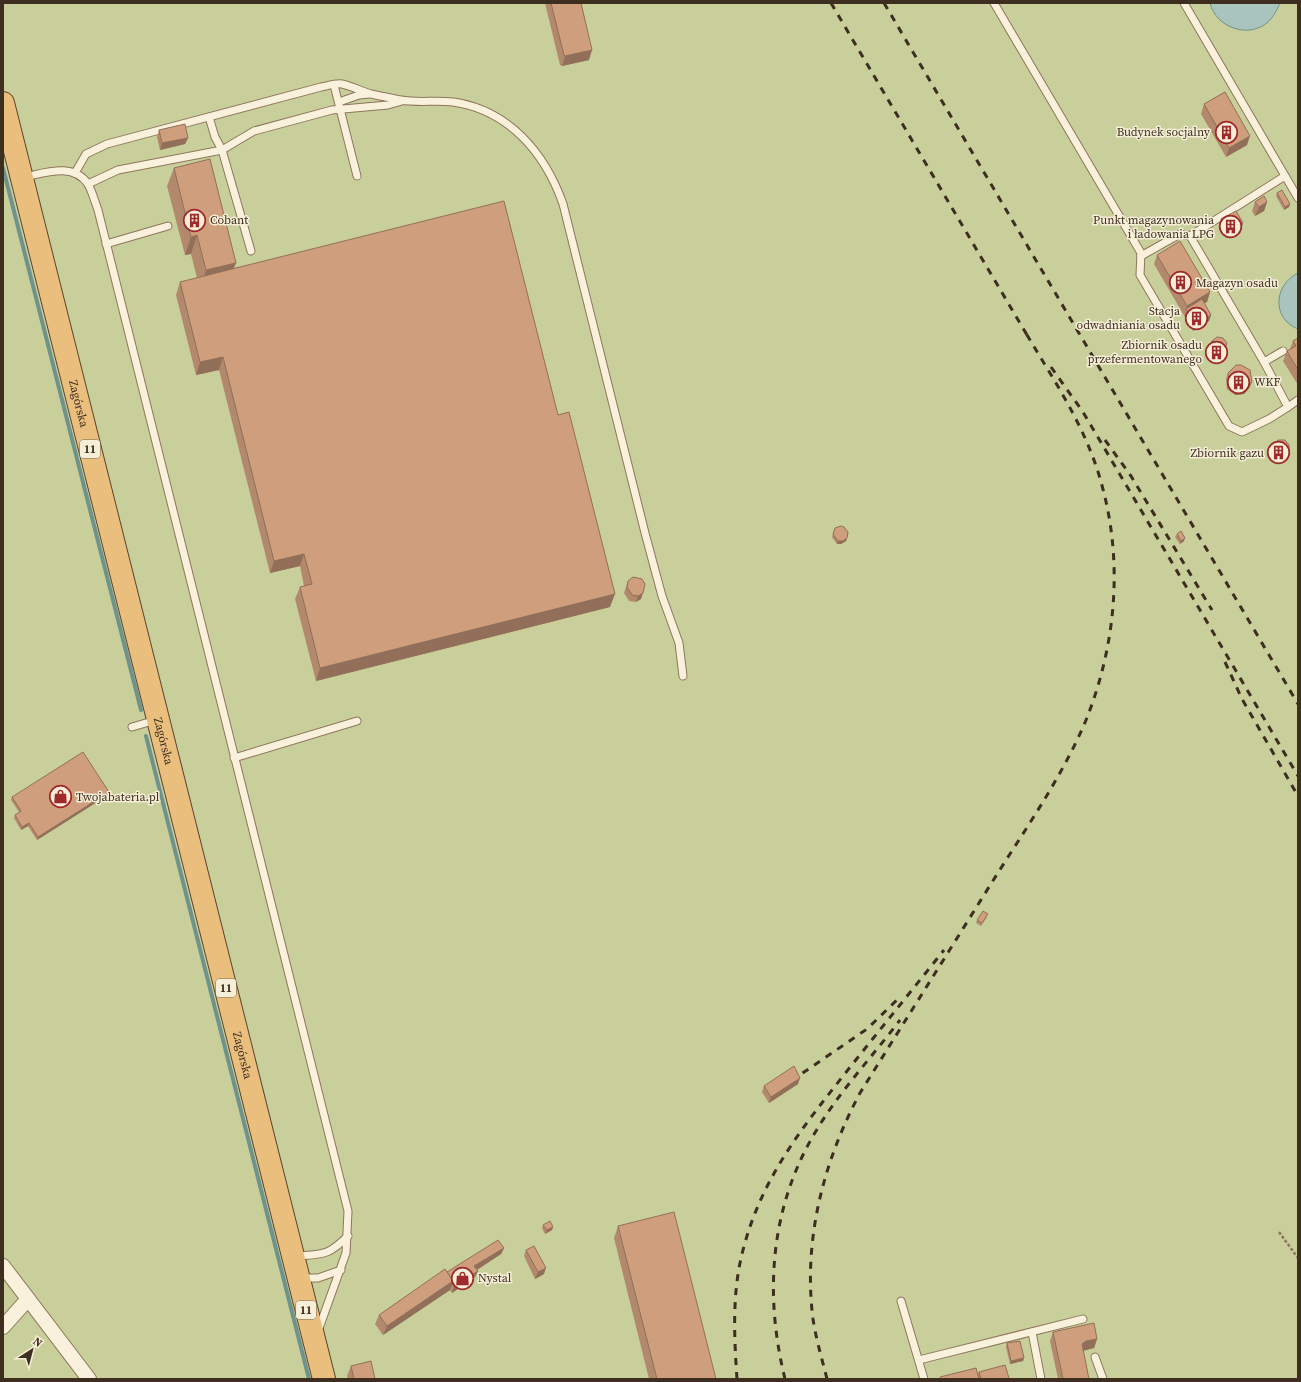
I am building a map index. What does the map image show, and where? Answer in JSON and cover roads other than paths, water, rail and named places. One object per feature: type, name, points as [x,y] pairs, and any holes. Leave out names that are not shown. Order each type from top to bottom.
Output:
[{"type":"highway","name":"Zagórska","points":[[3,103],[324,1379]]},
{"type":"street","points":[[3,1266],[89,1379]]},
{"type":"street","points":[[3,1327],[28,1299]]},
{"type":"lane","points":[[994,3],[1141,256],[1140,275],[1229,426],[1242,432],[1269,420],[1298,400]]},
{"type":"lane","points":[[1184,3],[1285,176],[1295,185],[1298,198]]},
{"type":"lane","points":[[75,173],[86,154],[107,144],[341,84],[372,94],[403,100],[427,100],[461,104],[493,115],[522,135],[541,158],[555,182],[567,216],[656,575],[679,643],[683,676]]},
{"type":"lane","points":[[334,85],[357,176]]},
{"type":"lane","points":[[88,184],[118,170],[222,150],[254,131],[339,106],[359,95],[372,94]]},
{"type":"lane","points":[[339,106],[388,105],[403,100]]},
{"type":"lane","points":[[209,117],[215,137],[222,150],[251,251]]},
{"type":"lane","points":[[22,178],[64,170],[75,173],[88,184],[98,210],[348,1211],[346,1253],[314,1342]]},
{"type":"lane","points":[[1141,256],[1180,234],[1190,236],[1285,176]]},
{"type":"lane","points":[[106,244],[168,226]]},
{"type":"lane","points":[[1190,236],[1288,406]]},
{"type":"lane","points":[[1264,362],[1284,351]]},
{"type":"lane","points":[[132,727],[158,720]]},
{"type":"lane","points":[[234,758],[357,721]]},
{"type":"lane","points":[[293,1257],[330,1252],[348,1236]]},
{"type":"lane","points":[[298,1278],[318,1278],[341,1270]]},
{"type":"lane","points":[[901,1301],[924,1379]]},
{"type":"lane","points":[[919,1360],[1083,1319]]},
{"type":"lane","points":[[1032,1332],[1041,1379]]},
{"type":"lane","points":[[1095,1357],[1103,1379]]},
{"type":"water","points":[[1210,3],[1280,3],[1268,22],[1252,30],[1243,30],[1234,28],[1219,19],[1213,12]]},
{"type":"water","points":[[1298,273],[1298,329],[1289,324],[1283,317],[1280,310],[1279,301],[1280,293],[1284,285],[1290,278]]},
{"type":"waterway","points":[[3,168],[141,710]]},
{"type":"waterway","points":[[146,736],[309,1379]]},
{"type":"railway","points":[[831,3],[1027,335]]},
{"type":"railway","points":[[884,3],[1298,704]]},
{"type":"railway","points":[[827,1379],[817,1342],[813,1319],[811,1260],[819,1203],[826,1174],[836,1146],[860,1093],[1040,808],[1063,767],[1084,725],[1095,696],[1110,635],[1113,605],[1113,543],[1101,482],[1095,462],[1078,423],[1024,330]]},
{"type":"railway","points":[[1051,367],[1083,412],[1298,776]]},
{"type":"railway","points":[[1105,440],[1131,476],[1212,610]]},
{"type":"railway","points":[[1225,662],[1242,699],[1298,796]]},
{"type":"railway","points":[[737,1379],[735,1298],[739,1266],[751,1223],[761,1198],[787,1152],[817,1109],[944,950]]},
{"type":"railway","points":[[791,1081],[867,1029],[901,996]]},
{"type":"railway","points":[[785,1379],[778,1347],[773,1283],[775,1252],[780,1220],[789,1190],[801,1160],[825,1117],[845,1088],[900,1020]]},
{"type":"place","name":"Budynek socjalny","points":[[1226,132]]},
{"type":"place","name":"Cobant","points":[[195,220]]},
{"type":"place","name":"Punkt magazynowania i ładowania LPG","points":[[1230,227]]},
{"type":"place","name":"Magazyn osadu","points":[[1180,283]]},
{"type":"place","name":"Stacja odwadniania osadu","points":[[1196,318]]},
{"type":"place","name":"Zbiornik osadu przefermentowanego","points":[[1217,352]]},
{"type":"place","name":"WKF","points":[[1238,382]]},
{"type":"place","name":"Zbiornik gazu","points":[[1279,453]]},
{"type":"place","name":"Twojabateria.pl","points":[[60,797]]},
{"type":"place","name":"Nystal","points":[[462,1278]]}]
